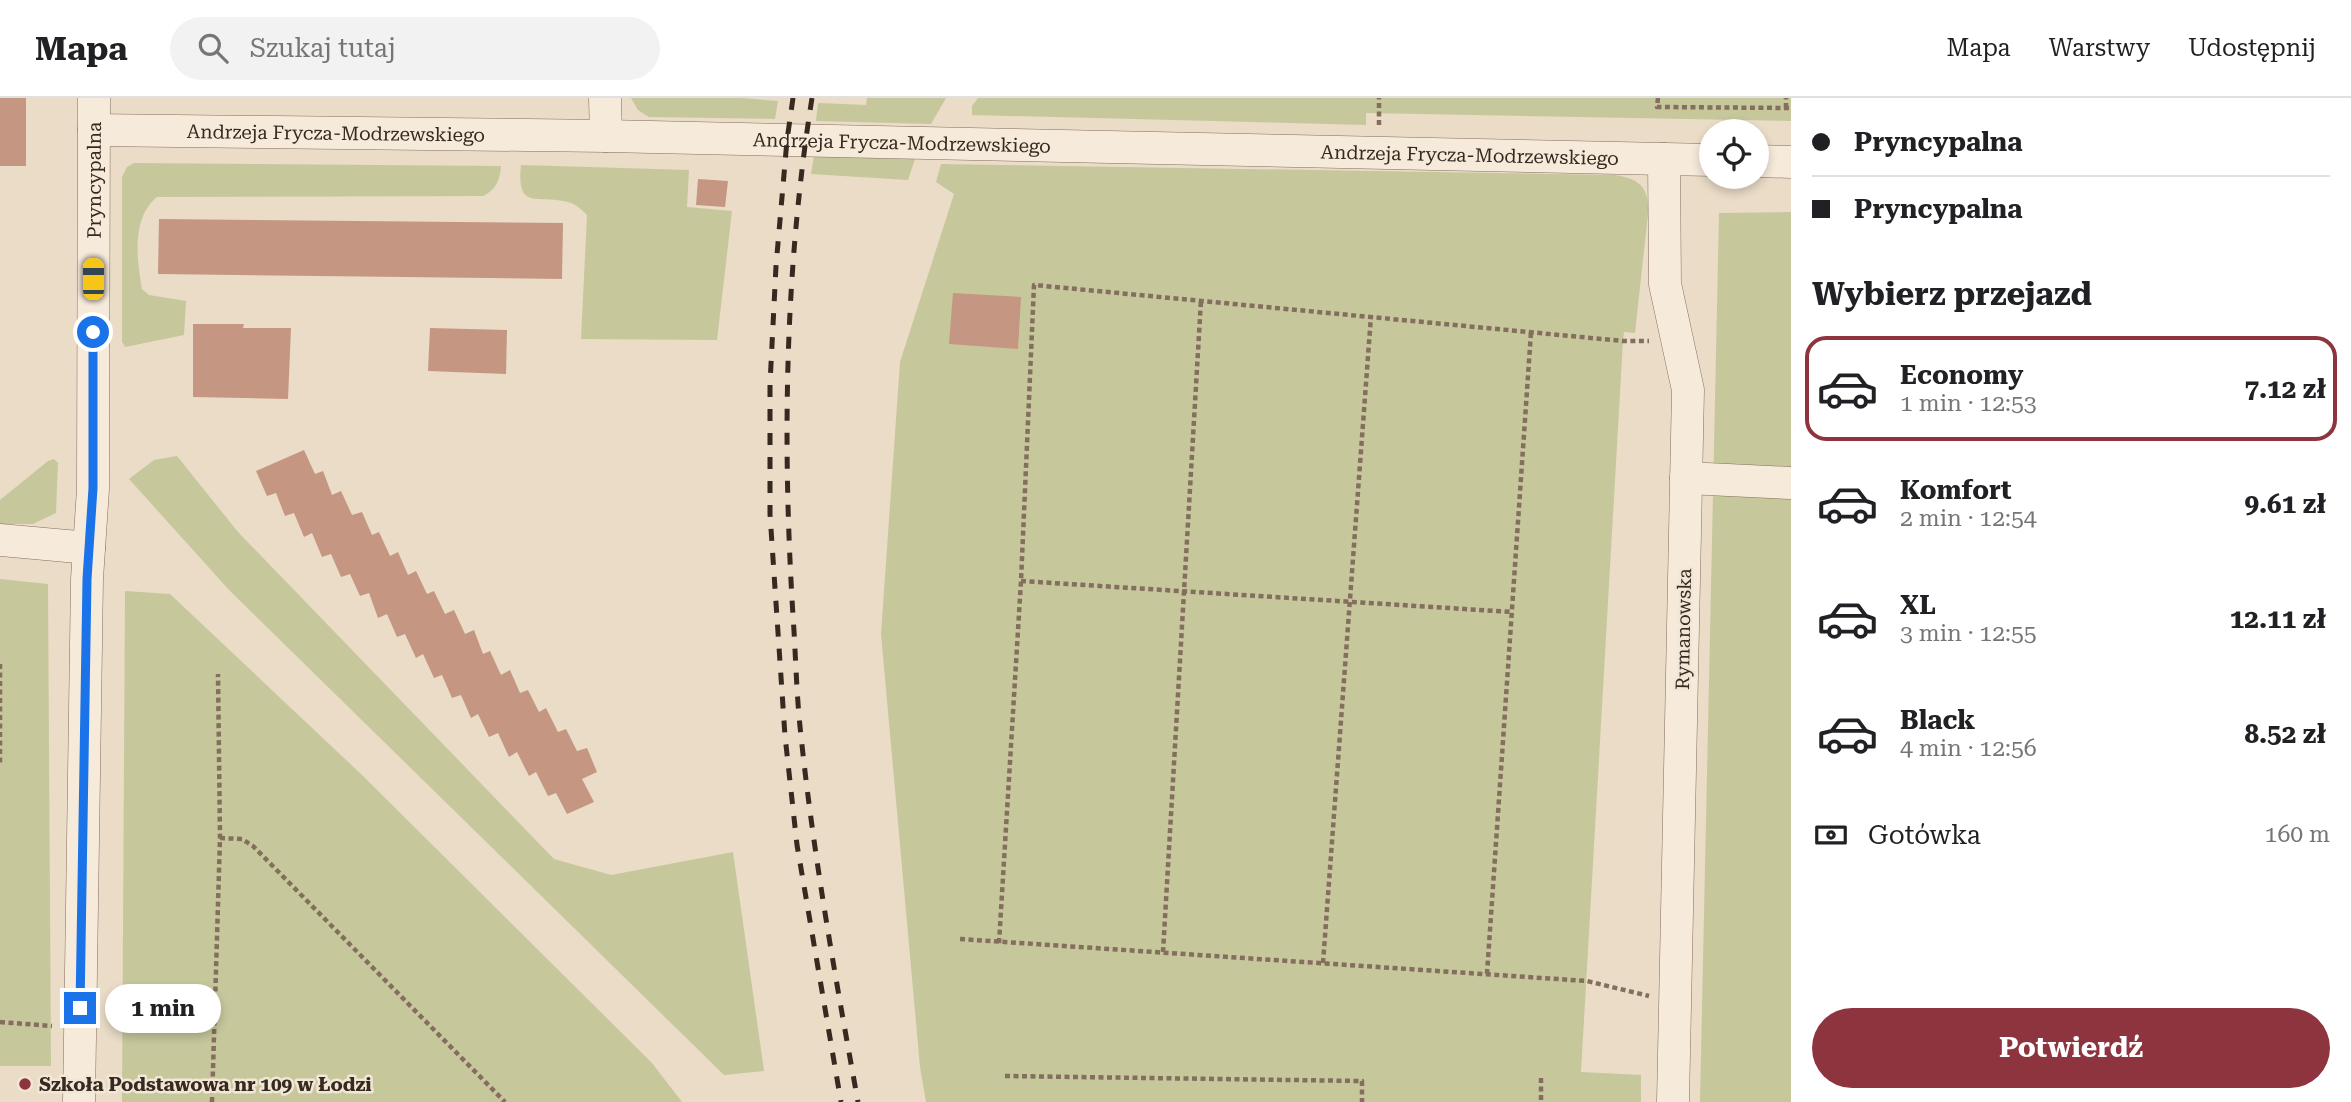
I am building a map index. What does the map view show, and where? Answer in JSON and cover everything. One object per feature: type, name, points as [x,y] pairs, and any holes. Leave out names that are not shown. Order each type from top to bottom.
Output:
[{"type":"street","name":"Pryncypalna","points":[[79,1102],[89,548],[93,488],[94,98]]},
{"type":"street","points":[[606,98],[606,136]]},
{"type":"street","name":"Andrzeja Frycza-Modrzewskiego","points":[[94,130],[606,136],[1699,160]]},
{"type":"street","name":"Rymanowska","points":[[1664,159],[1665,285],[1688,390],[1672,1102]]},
{"type":"street","points":[[1769,161],[1791,162]]},
{"type":"street","points":[[1686,478],[1791,484]]},
{"type":"street","points":[[0,540],[89,548]]},
{"type":"path","points":[[1379,98],[1379,113]]},
{"type":"path","points":[[1658,98],[1657,107],[1788,108],[1786,98]]},
{"type":"path","points":[[999,943],[1021,581],[1034,285],[1623,341],[1677,341]]},
{"type":"path","points":[[1163,952],[1201,300]]},
{"type":"path","points":[[1323,963],[1371,316]]},
{"type":"path","points":[[1488,974],[1531,332]]},
{"type":"path","points":[[1021,581],[1513,612]]},
{"type":"path","points":[[0,664],[0,766]]},
{"type":"path","points":[[212,1102],[220,838],[218,674]]},
{"type":"path","points":[[220,838],[242,839],[253,846],[505,1102]]},
{"type":"path","points":[[960,939],[1587,981],[1675,1003]]},
{"type":"path","points":[[0,1022],[49,1025],[79,1036]]},
{"type":"path","points":[[1005,1076],[1362,1081],[1362,1102]]},
{"type":"path","points":[[1541,1078],[1541,1102]]},
{"type":"green space","points":[[631,98],[742,98],[778,101],[775,119],[649,117],[638,110]]},
{"type":"green space","points":[[867,98],[946,98],[931,124],[816,121],[818,103],[866,105]]},
{"type":"green space","points":[[978,98],[1791,98],[1791,121],[1366,113],[1366,125],[972,115],[972,106]]},
{"type":"green space","points":[[814,156],[915,159],[908,180],[811,174]]},
{"type":"green space","points":[[134,163],[501,166],[496,184],[483,196],[157,197],[143,216],[138,240],[142,289],[149,295],[186,301],[184,335],[125,347],[122,342],[122,177],[127,167]]},
{"type":"green space","points":[[941,164],[1615,175],[1631,179],[1642,186],[1647,198],[1648,214],[1635,333],[1624,332],[1623,341],[1581,1072],[1641,1075],[1641,1102],[926,1102],[920,1067],[881,634],[900,362],[954,194],[936,182]]},
{"type":"green space","points":[[521,165],[689,170],[687,207],[732,211],[717,340],[581,339],[587,215],[571,203],[526,195],[520,180]]},
{"type":"green space","points":[[1791,212],[1791,1102],[1700,1102],[1719,213]]},
{"type":"green space","points":[[177,456],[238,532],[554,859],[611,875],[733,852],[764,1071],[724,1075],[230,591],[129,479],[154,460]]},
{"type":"green space","points":[[54,459],[58,463],[56,513],[33,524],[0,524],[0,500]]},
{"type":"green space","points":[[0,579],[48,584],[51,1066],[0,1066]]},
{"type":"green space","points":[[125,591],[170,594],[362,775],[652,1063],[682,1102],[122,1102]]},
{"type":"building","points":[[0,98],[26,98],[26,166],[0,166]]},
{"type":"building","points":[[698,179],[728,181],[725,207],[696,205]]},
{"type":"building","points":[[159,219],[563,223],[562,279],[158,274]]},
{"type":"building","points":[[953,293],[1021,297],[1018,349],[949,344]]},
{"type":"building","points":[[193,324],[291,328],[288,399],[193,397]]},
{"type":"building","points":[[430,328],[507,330],[506,374],[428,371]]},
{"type":"building","points":[[304,450],[315,474],[323,471],[332,495],[341,491],[352,515],[362,512],[372,535],[379,532],[390,556],[398,552],[408,575],[416,571],[427,594],[434,591],[445,614],[454,610],[465,634],[474,630],[483,654],[490,651],[501,675],[510,670],[520,693],[528,690],[539,712],[546,708],[558,732],[566,729],[577,751],[587,748],[597,772],[582,779],[594,802],[567,814],[556,793],[548,796],[536,772],[529,776],[517,752],[509,757],[498,733],[489,737],[478,714],[471,718],[461,695],[452,698],[442,675],[434,678],[423,654],[416,658],[405,634],[397,637],[387,614],[378,618],[369,593],[360,596],[350,574],[341,577],[331,554],[322,557],[312,533],[304,537],[294,513],[285,516],[276,493],[267,496],[256,471]]},
{"type":"railway","points":[[793,98],[776,266],[770,384],[770,514],[785,736],[797,845],[841,1102]]},
{"type":"railway","points":[[812,98],[791,297],[787,431],[790,564],[798,710],[806,782],[826,920],[858,1102]]},
{"type":"place","name":"Szkoła Podstawowa nr 109 w Łodzi","points":[[25,1084]]},
{"type":"route","points":[[80,1008],[87,579],[93,488],[93,332]]}]
